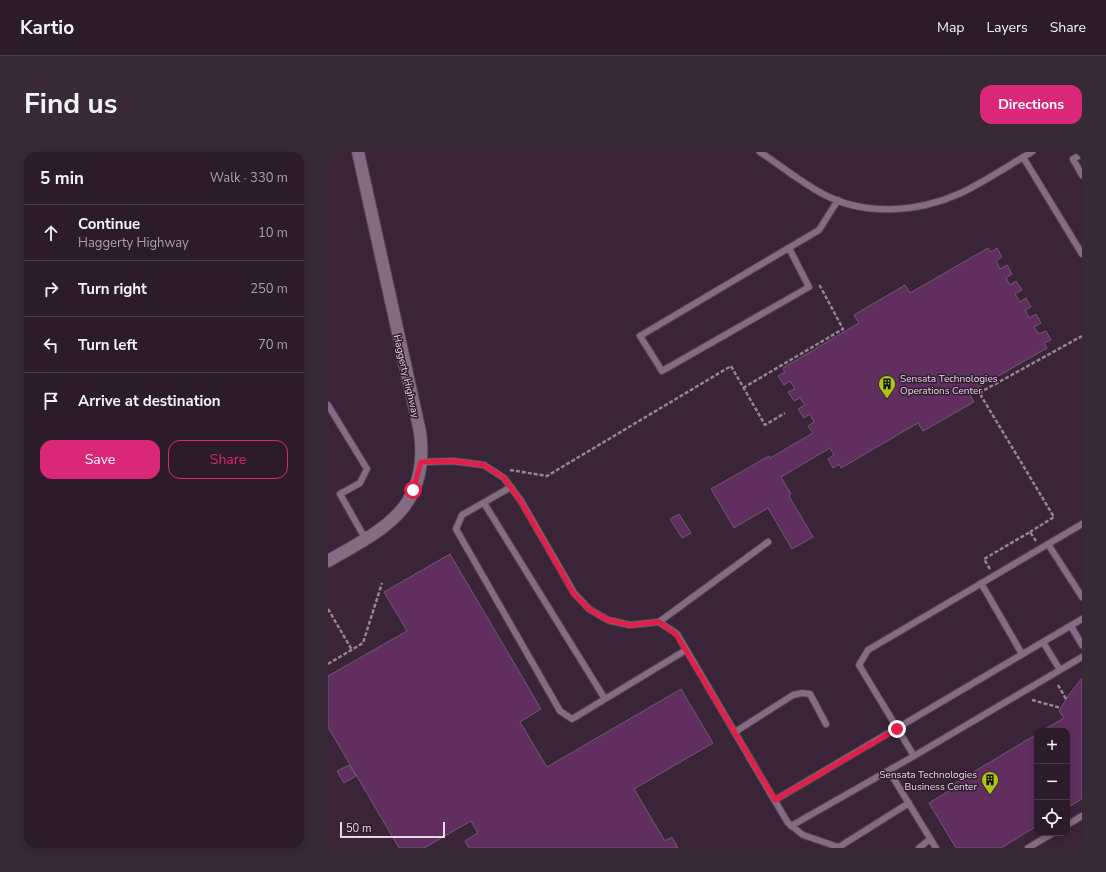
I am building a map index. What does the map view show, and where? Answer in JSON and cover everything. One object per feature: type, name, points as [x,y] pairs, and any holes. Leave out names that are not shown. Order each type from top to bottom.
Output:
[{"type":"street","name":"Haggerty Highway","points":[[328,560],[366,540],[390,523],[403,508],[417,481],[421,462],[420,432],[358,152]]},
{"type":"lane","points":[[760,152],[824,194],[854,206],[885,209],[912,208],[933,203],[963,192],[1032,152]]},
{"type":"lane","points":[[1082,154],[1073,159],[1082,175]]},
{"type":"lane","points":[[1023,157],[1082,254]]},
{"type":"lane","points":[[789,248],[810,287],[662,371],[640,336],[819,230],[838,200]]},
{"type":"lane","points":[[328,405],[367,469],[360,483],[340,494],[366,540]]},
{"type":"lane","points":[[421,462],[453,461],[484,465],[504,478],[528,513],[574,594],[589,609],[608,620],[630,625],[659,622],[768,542]]},
{"type":"lane","points":[[511,487],[462,515],[456,529],[560,711],[572,719],[686,650]]},
{"type":"lane","points":[[484,503],[605,699]]},
{"type":"lane","points":[[914,756],[859,665],[868,650],[1082,524]]},
{"type":"lane","points":[[1048,544],[1082,597]]},
{"type":"lane","points":[[981,583],[1022,654]]},
{"type":"lane","points":[[775,800],[1082,619]]},
{"type":"lane","points":[[659,622],[676,634],[791,826],[803,835],[840,848],[909,802]]},
{"type":"lane","points":[[1070,626],[1082,645]]},
{"type":"lane","points":[[1043,642],[1060,670]]},
{"type":"lane","points":[[791,826],[914,756],[1082,657]]},
{"type":"lane","points":[[735,732],[793,695],[802,693],[810,694],[826,724]]},
{"type":"lane","points":[[889,770],[936,848]]},
{"type":"lane","points":[[1070,823],[1082,816]]},
{"type":"lane","points":[[1028,848],[1048,836]]},
{"type":"lane","points":[[919,848],[930,839]]},
{"type":"path","points":[[744,388],[843,329],[816,279]]},
{"type":"path","points":[[979,393],[1082,336]]},
{"type":"path","points":[[508,471],[512,469],[547,476],[731,366],[765,425],[786,413]]},
{"type":"path","points":[[976,389],[1054,517],[984,559],[993,574]]},
{"type":"path","points":[[1030,532],[1040,546]]},
{"type":"path","points":[[328,664],[363,643],[382,583]]},
{"type":"path","points":[[328,609],[352,650]]},
{"type":"path","points":[[1058,685],[1066,699]]},
{"type":"path","points":[[1032,700],[1061,708]]},
{"type":"building","name":"Sensata Technologies Operations Center","points":[[988,248],[991,252],[997,248],[1002,257],[996,261],[1000,269],[1007,265],[1012,274],[1006,278],[1010,285],[1016,281],[1022,290],[1015,294],[1020,302],[1026,298],[1031,307],[1025,310],[1029,318],[1036,314],[1041,323],[1034,327],[1039,334],[1046,331],[1051,340],[1044,343],[1047,348],[969,393],[974,402],[923,431],[918,423],[841,468],[839,464],[833,468],[828,459],[834,455],[830,448],[781,477],[791,494],[789,496],[813,537],[792,549],[768,508],[734,528],[711,489],[769,456],[770,458],[813,433],[808,426],[814,422],[810,414],[804,418],[798,409],[805,405],[800,398],[794,401],[788,392],[795,389],[790,381],[784,385],[778,376],[785,372],[783,368],[859,323],[854,315],[905,285],[910,293]]},
{"type":"building","points":[[679,514],[691,533],[682,538],[670,519]]},
{"type":"building","points":[[450,554],[541,709],[520,722],[547,767],[681,689],[713,743],[634,789],[665,841],[672,837],[678,848],[469,848],[465,841],[478,833],[471,821],[424,848],[399,848],[328,727],[328,676],[407,631],[384,592]]},
{"type":"building","points":[[1082,678],[1082,799],[1070,806],[1070,728],[1047,728],[1064,718],[1059,711]]},
{"type":"building","name":"Sensata Technologies Business Center","points":[[1034,736],[1034,828],[1001,848],[956,848],[929,803],[957,786],[955,783]]},
{"type":"building","points":[[349,765],[356,776],[344,783],[337,771]]},
{"type":"place","name":"Sensata Technologies Operations Center","points":[[887,399]]},
{"type":"place","name":"Sensata Technologies Business Center","points":[[990,795]]},
{"type":"route","points":[[413,490],[420,471],[421,462],[453,461],[484,465],[504,478],[520,500],[574,594],[589,609],[608,620],[630,625],[659,622],[676,634],[775,800],[897,729]]}]
